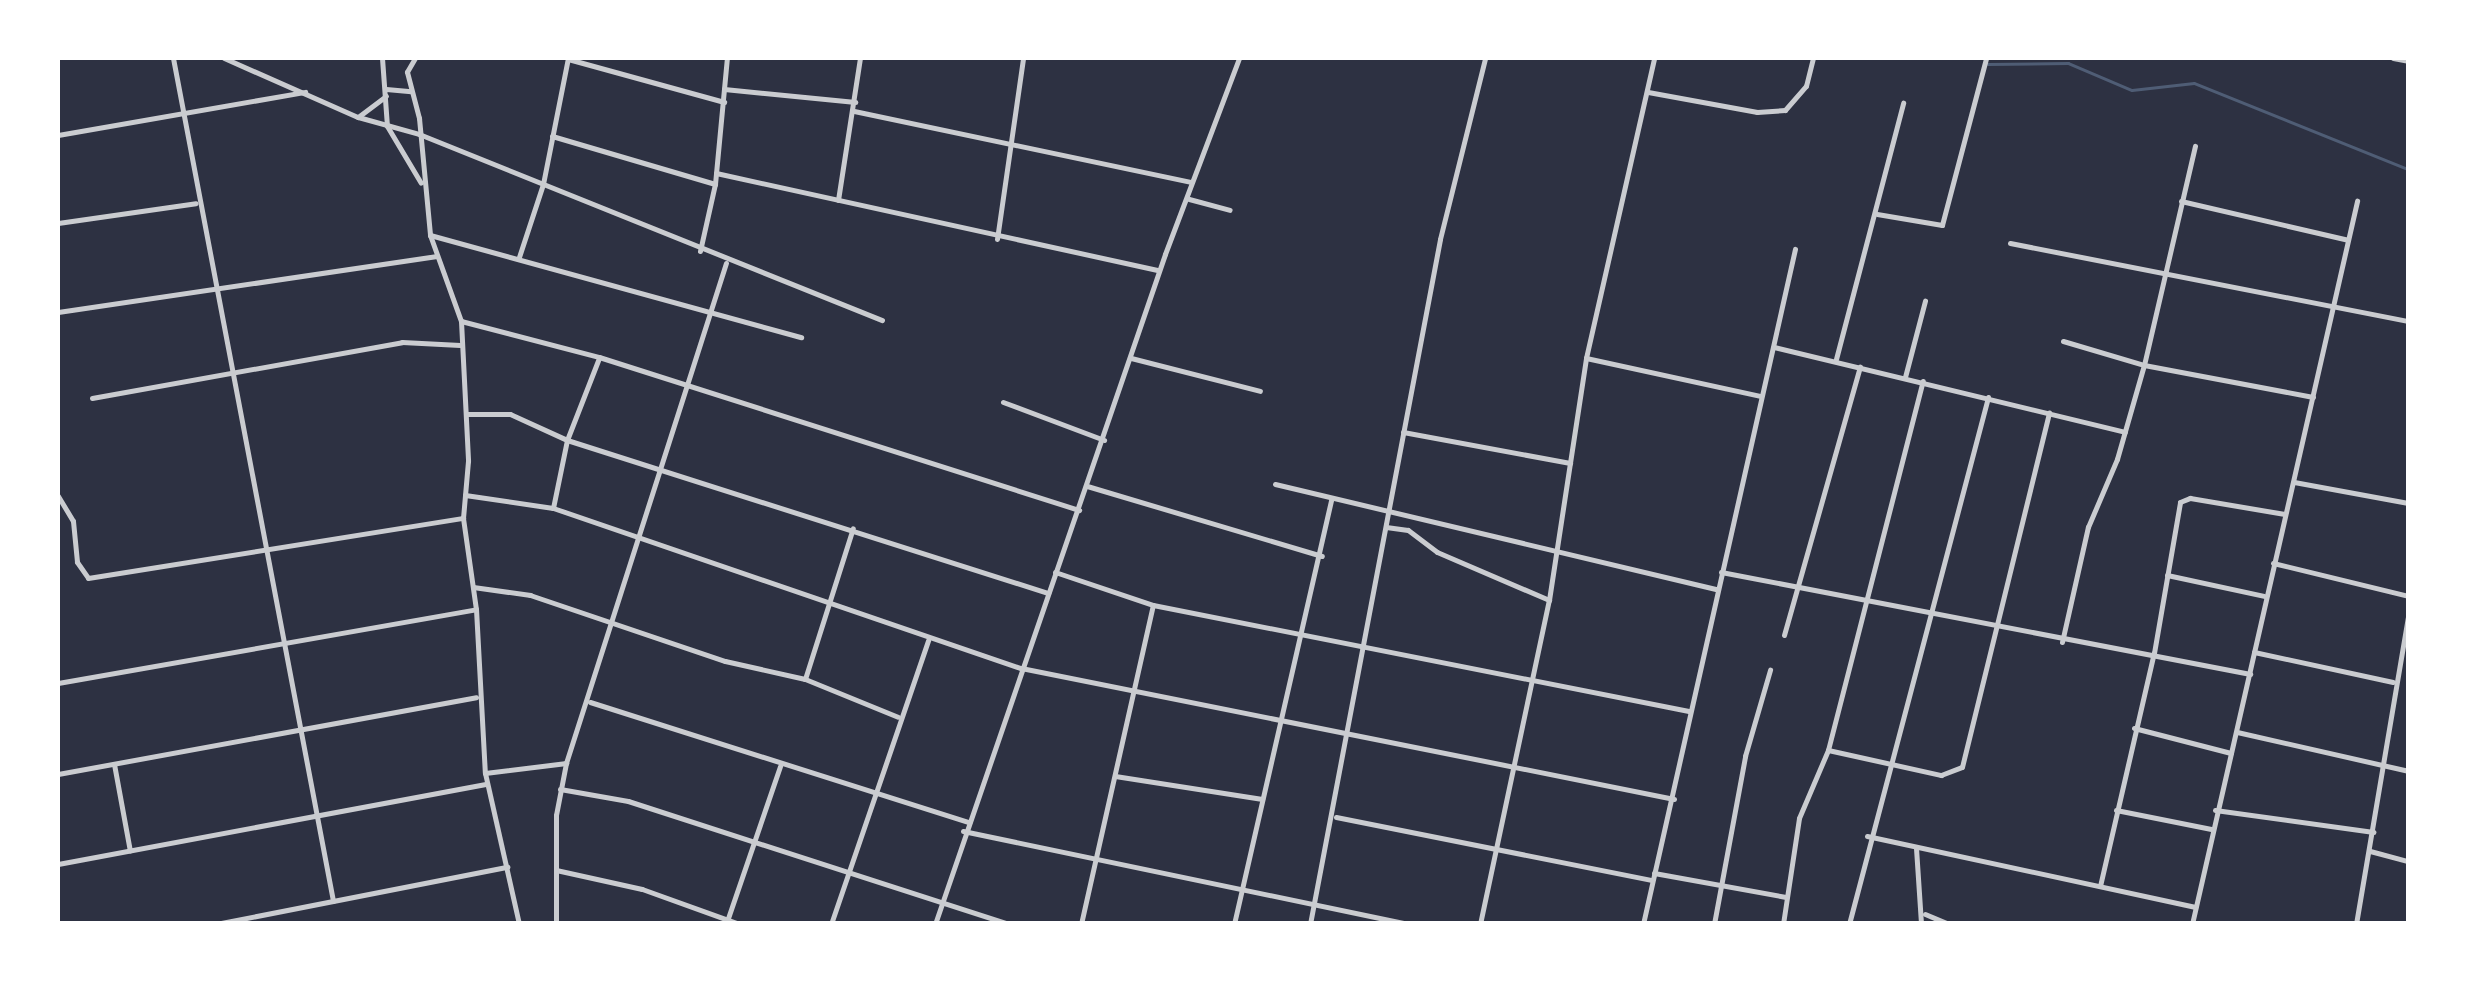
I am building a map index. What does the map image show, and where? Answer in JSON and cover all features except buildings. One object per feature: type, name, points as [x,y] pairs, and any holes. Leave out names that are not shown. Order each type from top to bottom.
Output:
[{"type":"street","points":[[173,58],[196,203],[236,369],[333,900]]},
{"type":"street","points":[[224,58],[358,116],[419,134],[726,262],[882,320]]},
{"type":"street","points":[[382,58],[387,126],[423,185]]},
{"type":"street","points":[[415,58],[406,72],[419,134],[430,235],[461,321],[465,414],[462,518],[476,608],[476,697],[484,773],[519,924]]},
{"type":"street","points":[[519,257],[543,184],[568,58],[724,102]]},
{"type":"street","points":[[700,251],[715,184],[727,58]]},
{"type":"street","points":[[838,200],[860,58]]},
{"type":"street","points":[[996,239],[1023,58]]},
{"type":"street","points":[[935,924],[963,831],[1088,486],[1160,270],[1239,58]]},
{"type":"street","points":[[1310,924],[1336,816],[1403,432],[1485,58]]},
{"type":"street","points":[[1480,924],[1509,767],[1548,600],[1586,358],[1654,58]]},
{"type":"street","points":[[1648,92],[1756,112],[1785,110],[1806,86],[1813,58]]},
{"type":"street","points":[[1877,214],[1942,224],[1986,58]]},
{"type":"street","points":[[2393,58],[2408,61]]},
{"type":"street","points":[[724,89],[855,102]]},
{"type":"street","points":[[58,136],[182,118],[307,92]]},
{"type":"street","points":[[358,116],[386,93],[412,92]]},
{"type":"street","points":[[1836,359],[1903,103]]},
{"type":"street","points":[[854,111],[1012,139],[1192,182]]},
{"type":"street","points":[[552,136],[715,184]]},
{"type":"street","points":[[2062,642],[2088,527],[2125,432],[2144,365],[2195,146]]},
{"type":"street","points":[[716,173],[996,239],[1080,250],[1160,270]]},
{"type":"street","points":[[1188,199],[1230,210]]},
{"type":"street","points":[[2182,201],[2348,240]]},
{"type":"street","points":[[2192,924],[2357,202]]},
{"type":"street","points":[[58,223],[196,203]]},
{"type":"street","points":[[430,235],[802,336]]},
{"type":"street","points":[[2010,243],[2164,277],[2408,321]]},
{"type":"street","points":[[1643,924],[1795,249]]},
{"type":"street","points":[[58,312],[217,292],[437,256]]},
{"type":"street","points":[[556,924],[560,788],[566,762],[690,390],[726,262]]},
{"type":"street","points":[[1905,377],[1925,301]]},
{"type":"street","points":[[461,321],[600,357],[690,390],[1079,510]]},
{"type":"street","points":[[2063,341],[2144,365],[2313,397]]},
{"type":"street","points":[[92,398],[402,342],[460,345]]},
{"type":"street","points":[[1774,347],[2125,432]]},
{"type":"street","points":[[553,508],[567,440],[600,357]]},
{"type":"street","points":[[1130,358],[1260,392]]},
{"type":"street","points":[[1586,358],[1760,396]]},
{"type":"street","points":[[1784,635],[1860,366]]},
{"type":"street","points":[[1783,924],[1799,818],[1828,750],[1862,601],[1923,381]]},
{"type":"street","points":[[1849,924],[1867,836],[1891,765],[1988,397]]},
{"type":"street","points":[[1002,402],[1104,440]]},
{"type":"street","points":[[1828,750],[1891,765],[1957,774],[1998,628],[2049,413]]},
{"type":"street","points":[[465,414],[510,414],[567,440],[1048,593]]},
{"type":"street","points":[[1403,432],[1570,463]]},
{"type":"street","points":[[2294,482],[2408,503]]},
{"type":"street","points":[[1275,484],[1717,590]]},
{"type":"street","points":[[1088,486],[1322,556]]},
{"type":"street","points":[[464,495],[553,508],[928,640],[1021,668],[1674,798]]},
{"type":"street","points":[[58,496],[74,521],[77,562],[88,578],[269,554],[462,518]]},
{"type":"street","points":[[1234,924],[1322,556],[1331,499]]},
{"type":"street","points":[[2100,886],[2154,653],[2184,499],[2285,514]]},
{"type":"street","points":[[1386,527],[1408,530],[1438,552],[1548,600]]},
{"type":"street","points":[[804,680],[852,528]]},
{"type":"street","points":[[2273,563],[2408,596]]},
{"type":"street","points":[[1055,572],[1153,605],[1303,638],[1530,675],[1689,711]]},
{"type":"street","points":[[1720,572],[2062,642],[2154,653],[2250,674]]},
{"type":"street","points":[[2167,575],[2264,596]]},
{"type":"street","points":[[473,587],[530,594],[611,624],[804,680],[898,717]]},
{"type":"street","points":[[1080,924],[1153,605]]},
{"type":"street","points":[[58,683],[476,608]]},
{"type":"street","points":[[2356,924],[2384,765],[2392,682],[2408,617]]},
{"type":"street","points":[[831,924],[898,717],[928,640]]},
{"type":"street","points":[[2253,652],[2392,682]]},
{"type":"street","points":[[1714,924],[1744,756],[1770,670]]},
{"type":"street","points":[[58,774],[476,697]]},
{"type":"street","points":[[589,702],[780,766],[968,822]]},
{"type":"street","points":[[2134,728],[2230,754]]},
{"type":"street","points":[[2237,732],[2408,771]]},
{"type":"street","points":[[484,773],[566,762]]},
{"type":"street","points":[[114,764],[130,851]]},
{"type":"street","points":[[727,922],[780,766]]},
{"type":"street","points":[[1115,776],[1262,799]]},
{"type":"street","points":[[58,864],[486,784]]},
{"type":"street","points":[[560,788],[628,801],[847,876],[1008,924]]},
{"type":"street","points":[[2115,810],[2211,829]]},
{"type":"street","points":[[2215,810],[2373,832]]},
{"type":"street","points":[[1336,816],[1493,853],[1721,884],[1786,897]]},
{"type":"street","points":[[963,831],[1244,886],[1409,924]]},
{"type":"street","points":[[1867,836],[2196,907]]},
{"type":"street","points":[[1916,847],[1925,914],[1921,924]]},
{"type":"street","points":[[2370,852],[2408,862]]},
{"type":"street","points":[[216,924],[506,867]]},
{"type":"street","points":[[556,870],[642,889],[739,924]]},
{"type":"street","points":[[1925,914],[1949,924]]},
{"type":"waterway","points":[[1988,64],[2068,63],[2132,90],[2194,83],[2408,169]]}]
